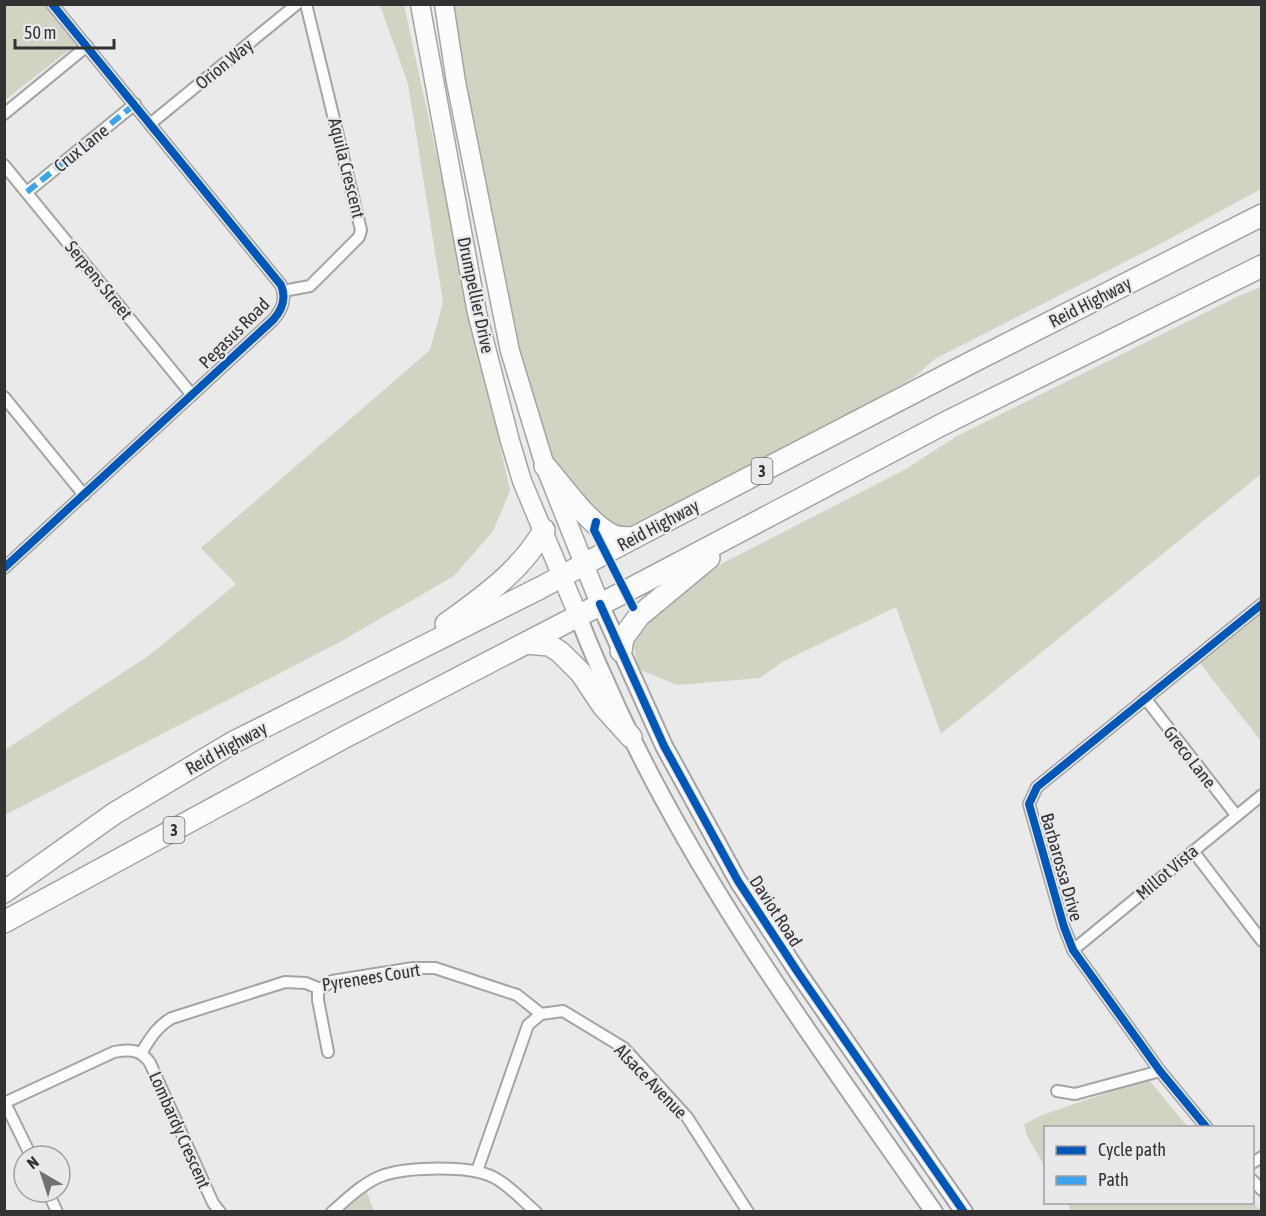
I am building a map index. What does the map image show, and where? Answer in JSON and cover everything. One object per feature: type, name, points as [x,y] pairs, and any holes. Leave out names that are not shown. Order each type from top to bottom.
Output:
[{"type":"highway","name":"Reid Highway","points":[[4,892],[115,813],[232,743],[562,577],[633,538],[1262,215]]},
{"type":"highway","name":"3","points":[[4,922],[343,738],[943,424],[1262,267]]},
{"type":"highway","points":[[545,466],[598,525],[613,535],[633,538]]},
{"type":"highway","points":[[232,743],[265,713],[446,624],[475,603],[521,563],[544,530]]},
{"type":"highway","points":[[621,651],[623,638],[639,616],[742,531]]},
{"type":"highway","points":[[526,642],[549,645],[560,652],[581,673],[603,706],[631,737]]},
{"type":"main road","name":"Drumpellier Drive","points":[[420,4],[477,313],[522,481],[578,615]]},
{"type":"main road","name":"Drumpellier Drive","points":[[444,4],[456,82],[503,323],[545,466],[600,604]]},
{"type":"street","name":"Orion Way","points":[[150,124],[297,4]]},
{"type":"street","name":"Aquila Crescent","points":[[283,291],[310,286],[359,237],[361,230],[306,4]]},
{"type":"street","name":"Pegasus Road","points":[[4,568],[273,321],[283,303],[281,285],[87,46],[59,7]]},
{"type":"street","points":[[4,114],[87,46]]},
{"type":"street","name":"Crux Lane","points":[[27,192],[135,104]]},
{"type":"street","name":"Serpens Street","points":[[4,165],[192,395]]},
{"type":"street","points":[[4,398],[84,495]]},
{"type":"street","name":"Daviot Road","points":[[600,604],[664,746],[738,881],[799,974],[964,1212]]},
{"type":"street","name":"Barbarossa Drive","points":[[1205,1126],[1160,1071],[1073,950],[1064,927],[1029,804],[1037,787],[1262,604]]},
{"type":"street","points":[[578,615],[631,737],[682,835],[754,953],[934,1212]]},
{"type":"street","name":"Greco Lane","points":[[1145,698],[1236,815]]},
{"type":"street","name":"Millot Vista","points":[[1073,950],[1262,795]]},
{"type":"street","points":[[1193,851],[1262,941]]},
{"type":"street","name":"Pyrenees Court","points":[[141,1053],[156,1030],[172,1018],[285,982],[306,983],[320,989],[332,981],[413,968],[435,968],[517,995],[541,1014]]},
{"type":"street","points":[[320,989],[318,1000],[328,1052]]},
{"type":"street","name":"Alsace Avenue","points":[[541,1014],[562,1011],[624,1048],[687,1117],[748,1212]]},
{"type":"street","points":[[477,1171],[528,1025],[541,1014]]},
{"type":"street","name":"Lombardy Crescent","points":[[5,1103],[114,1052],[127,1049],[141,1053],[150,1063],[213,1203],[220,1212]]},
{"type":"street","points":[[1057,1091],[1076,1094],[1160,1071]]},
{"type":"street","points":[[5,1103],[24,1144]]},
{"type":"street","points":[[332,1212],[364,1185],[384,1175],[406,1171],[465,1169],[495,1177],[536,1212]]},
{"type":"green space","points":[[5,5],[46,5],[78,43],[5,100]]},
{"type":"green space","points":[[380,5],[404,5],[510,491],[493,531],[454,576],[338,643],[5,815],[5,750],[151,654],[236,584],[201,548],[430,350],[443,302],[408,84]]},
{"type":"green space","points":[[445,5],[1261,5],[1261,189],[1160,244],[935,359],[913,378],[621,538],[545,466],[521,391]]},
{"type":"green space","points":[[1261,287],[1261,474],[941,734],[896,607],[782,662],[760,678],[677,685],[638,669],[633,643],[660,610],[721,564],[906,469],[957,436]]},
{"type":"green space","points":[[1256,608],[1262,615],[1261,741],[1195,657]]},
{"type":"green space","points":[[1148,1079],[1187,1126],[1044,1126],[1044,1165],[1027,1136],[1024,1124],[1042,1115]]},
{"type":"green space","points":[[364,1185],[374,1211],[332,1212]]},
{"type":"green space","points":[[1068,1204],[1254,1204],[1261,1211],[1072,1212]]},
{"type":"marked path","points":[[27,192],[135,104]]},
{"type":"cycle path","points":[[4,568],[273,320],[283,300],[281,285],[52,4]]},
{"type":"cycle path","points":[[596,522],[594,530],[633,607]]},
{"type":"cycle path","points":[[600,604],[664,746],[738,881],[799,974],[964,1212]]},
{"type":"cycle path","points":[[1205,1126],[1160,1071],[1073,950],[1064,927],[1029,804],[1037,787],[1262,604]]}]
